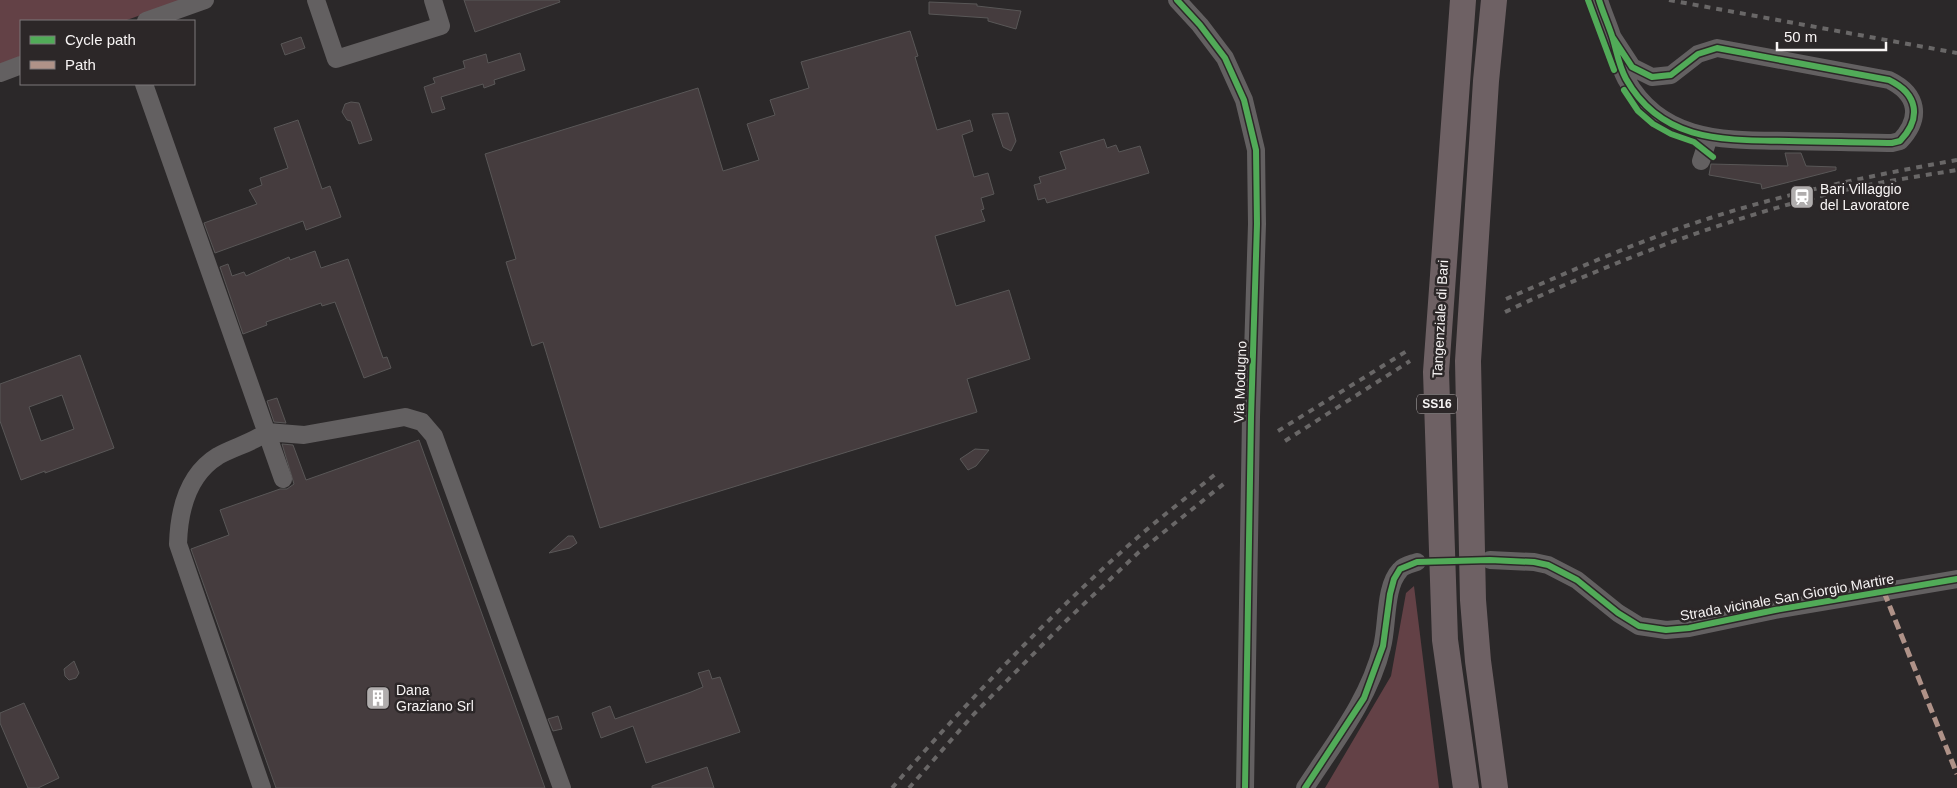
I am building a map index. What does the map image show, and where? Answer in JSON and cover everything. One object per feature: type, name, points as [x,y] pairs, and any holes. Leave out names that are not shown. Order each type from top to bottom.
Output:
[{"type":"highway","name":"SS16","points":[[1494,0],[1486,81],[1468,360],[1473,600],[1478,660],[1494,788]]},
{"type":"highway","points":[[1486,81],[1505,34],[1509,0]]},
{"type":"highway","name":"Tangenziale di Bari","points":[[1459,6],[1436,372],[1445,640],[1466,788]]},
{"type":"highway","points":[[1473,600],[1491,638],[1510,788]]},
{"type":"street","points":[[149,20],[205,0]]},
{"type":"street","points":[[316,0],[336,59],[441,26],[433,0]]},
{"type":"street","name":"Via Modugno","points":[[1177,0],[1200,25],[1225,58],[1244,100],[1256,150],[1258,224],[1251,417],[1245,788]]},
{"type":"street","points":[[1599,0],[1613,38],[1619,63],[1626,78],[1644,104],[1675,127],[1694,134],[1731,140],[1892,143],[1900,141],[1912,125],[1913,104],[1908,94],[1900,86],[1888,80],[1727,48],[1706,50],[1687,61],[1671,75],[1652,77],[1632,67],[1613,38]]},
{"type":"street","points":[[0,73],[20,65]]},
{"type":"street","points":[[144,85],[283,479]]},
{"type":"street","points":[[1702,161],[1709,137]]},
{"type":"street","points":[[262,788],[178,544],[178,521],[183,499],[190,485],[217,457],[253,442],[267,432],[304,436],[405,417],[422,422],[434,436],[562,788]]},
{"type":"street","name":"Strada vicinale San Giorgio Martire","points":[[1490,560],[1534,562],[1548,565],[1577,580],[1618,613],[1639,626],[1666,630],[1689,628],[1775,610],[1957,579]]},
{"type":"street","points":[[1305,788],[1364,698],[1383,646],[1390,594],[1394,579],[1400,570],[1417,562]]},
{"type":"shaded area","points":[[0,0],[183,0],[127,20],[20,20],[20,58],[0,65]]},
{"type":"shaded area","points":[[1414,586],[1439,788],[1325,788],[1391,676],[1406,593]]},
{"type":"building","points":[[464,0],[559,0],[560,2],[475,32]]},
{"type":"building","points":[[929,2],[977,4],[977,6],[1021,11],[1016,29],[988,21],[988,18],[929,14]]},
{"type":"building","points":[[910,31],[918,56],[915,57],[937,130],[970,120],[973,131],[962,135],[974,177],[988,173],[994,194],[981,198],[984,209],[981,210],[985,221],[935,236],[956,306],[1009,290],[1030,359],[967,379],[977,412],[600,528],[543,342],[532,346],[506,262],[516,259],[485,154],[698,88],[723,171],[759,160],[747,124],[775,115],[770,100],[809,88],[801,62]]},
{"type":"building","points":[[301,37],[305,48],[285,55],[281,44]]},
{"type":"building","points":[[520,53],[525,70],[494,80],[495,84],[484,88],[483,84],[441,97],[445,109],[432,113],[424,87],[435,83],[433,78],[465,68],[463,61],[486,54],[488,63]]},
{"type":"building","points":[[351,102],[359,103],[372,140],[359,144],[351,121],[347,120],[342,112],[345,104]]},
{"type":"building","points":[[1008,113],[1016,141],[1011,151],[1003,147],[992,114]]},
{"type":"building","points":[[298,120],[322,189],[330,186],[341,217],[306,230],[303,221],[215,253],[204,223],[257,204],[249,190],[262,185],[260,178],[288,168],[274,128]]},
{"type":"building","points":[[1104,139],[1107,148],[1116,145],[1119,152],[1140,146],[1149,173],[1047,203],[1045,198],[1038,200],[1034,185],[1041,183],[1039,177],[1066,169],[1060,152]]},
{"type":"building","name":"Bari Villaggio del Lavoratore","points":[[1785,153],[1801,153],[1806,166],[1836,167],[1836,170],[1762,189],[1761,184],[1709,175],[1711,164],[1788,166]]},
{"type":"building","points":[[315,251],[321,268],[348,259],[383,358],[387,357],[391,368],[364,378],[335,302],[322,306],[321,303],[266,322],[267,325],[243,334],[220,267],[228,264],[232,276],[244,272],[246,276],[289,257],[290,260]]},
{"type":"building","points":[[80,355],[114,448],[21,480],[0,421],[0,384]],"holes":[[[62,395],[74,429],[41,441],[29,407]]]},
{"type":"building","points":[[277,398],[286,423],[274,422],[267,401]]},
{"type":"building","name":"Dana Graziano Srl","points":[[419,440],[545,788],[276,788],[191,549],[229,535],[220,510],[280,489],[287,489],[294,484],[282,444],[293,445],[306,480]]},
{"type":"building","points":[[975,449],[989,450],[976,466],[968,470],[960,459]]},
{"type":"building","points":[[568,536],[573,536],[577,543],[570,548],[549,553]]},
{"type":"building","points":[[74,661],[79,673],[76,678],[69,680],[65,676],[64,669]]},
{"type":"building","points":[[709,670],[712,679],[720,677],[740,732],[646,763],[633,726],[601,738],[592,713],[610,706],[615,719],[691,692],[703,687],[698,673]]},
{"type":"building","points":[[24,703],[59,778],[38,788],[28,788],[0,723],[0,713]]},
{"type":"building","points":[[558,716],[562,729],[553,731],[548,719]]},
{"type":"building","points":[[707,767],[714,788],[652,788],[652,786]]},
{"type":"railway","points":[[1669,0],[1957,53]]},
{"type":"railway","points":[[1506,299],[1582,266],[1710,218],[1771,200],[1833,185],[1957,160]]},
{"type":"railway","points":[[1505,312],[1592,273],[1726,223],[1771,209],[1863,186],[1957,170]]},
{"type":"railway","points":[[1278,431],[1410,349]]},
{"type":"railway","points":[[1285,441],[1410,361]]},
{"type":"railway","points":[[892,788],[949,724],[1037,632],[1098,573],[1218,472]]},
{"type":"railway","points":[[909,788],[974,714],[1067,620],[1139,552],[1226,482]]},
{"type":"marked path","points":[[1884,592],[1957,774]]},
{"type":"cycle path","points":[[1177,0],[1200,25],[1225,58],[1244,100],[1256,150],[1257,224],[1251,417],[1245,788]]},
{"type":"cycle path","points":[[1588,0],[1614,70]]},
{"type":"cycle path","points":[[1599,0],[1626,79],[1641,100],[1658,116],[1697,134],[1742,140],[1892,143],[1900,141],[1912,124],[1914,107],[1911,99],[1906,92],[1889,80],[1717,48],[1698,54],[1671,75],[1652,77],[1632,67],[1613,38]]},
{"type":"cycle path","points":[[1624,90],[1638,111],[1653,124],[1671,134],[1694,142],[1713,157]]},
{"type":"cycle path","points":[[1305,788],[1364,698],[1383,646],[1390,594],[1394,579],[1400,569],[1417,562],[1490,560],[1534,562],[1548,565],[1577,580],[1618,613],[1639,626],[1666,630],[1689,628],[1775,610],[1957,579]]},
{"type":"place","name":"Bari Villaggio del Lavoratore","points":[[1802,197]]},
{"type":"place","name":"Dana Graziano Srl","points":[[378,698]]}]
